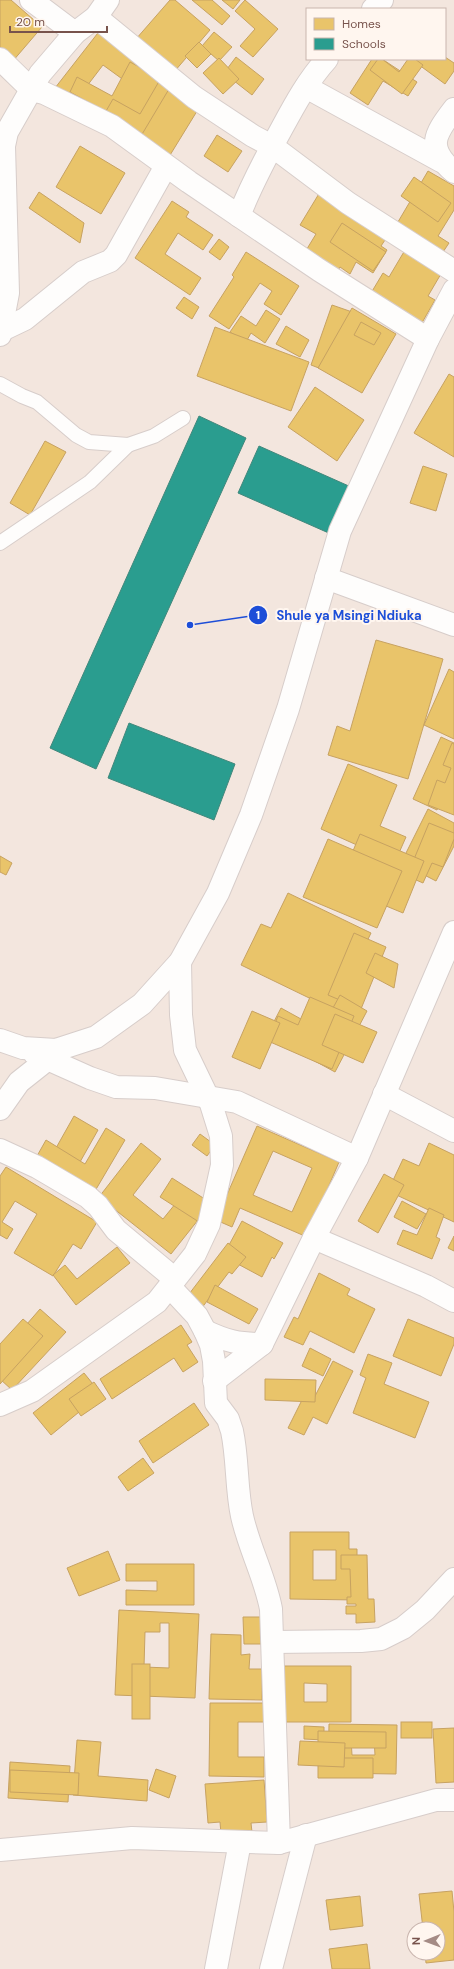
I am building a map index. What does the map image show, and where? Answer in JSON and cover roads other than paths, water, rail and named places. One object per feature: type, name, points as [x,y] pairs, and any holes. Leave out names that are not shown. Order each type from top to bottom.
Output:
[{"type":"street","points":[[31,0],[75,34]]},
{"type":"street","points":[[1,332],[8,293],[4,146],[7,132],[40,74],[75,34],[102,9],[194,97],[253,136],[272,146],[348,203],[454,271]]},
{"type":"street","points":[[0,59],[32,90],[44,93],[112,126],[166,166],[319,270],[428,339]]},
{"type":"street","points":[[239,216],[248,191],[272,146],[306,87],[325,60]]},
{"type":"street","points":[[306,87],[448,167]]},
{"type":"street","points":[[448,167],[436,148],[436,137],[438,129],[454,109]]},
{"type":"street","points":[[1,332],[25,319],[84,272],[110,261],[116,255],[166,166]]},
{"type":"street","points":[[23,1048],[56,1050],[96,1037],[142,1004],[180,962],[218,893],[251,815],[288,709],[340,531],[428,339],[454,290]]},
{"type":"street","points":[[326,578],[454,626]]},
{"type":"street","points":[[214,1381],[262,1344],[314,1238],[358,1158],[454,932]]},
{"type":"street","points":[[0,1405],[32,1391],[95,1348],[157,1302],[195,1254],[209,1224],[222,1165],[221,1136],[207,1096],[185,1050],[181,1015],[180,962]]},
{"type":"street","points":[[0,1040],[23,1048],[90,1078],[116,1087],[155,1088],[237,1102],[358,1158]]},
{"type":"street","points":[[0,1109],[19,1082],[48,1059]]},
{"type":"street","points":[[384,1094],[454,1131]]},
{"type":"street","points":[[0,1150],[37,1167],[88,1197],[98,1206],[116,1230],[172,1283],[197,1316],[205,1330],[211,1345],[216,1403],[228,1419],[236,1450],[242,1514],[249,1544],[267,1589],[272,1609],[279,1843]]},
{"type":"street","points":[[314,1238],[426,1286],[454,1301]]},
{"type":"street","points":[[205,1330],[225,1340],[243,1344],[262,1344]]},
{"type":"street","points":[[273,1642],[360,1641],[381,1639],[403,1628],[425,1610],[454,1579]]},
{"type":"street","points":[[0,1850],[132,1838],[279,1843],[436,1800],[454,1800]]},
{"type":"street","points":[[271,1969],[306,1835]]},
{"type":"street","points":[[216,1969],[240,1842]]},
{"type":"lane","points":[[0,384],[38,402],[76,435],[89,442],[128,445],[154,436],[183,418]]},
{"type":"lane","points":[[0,543],[90,482],[128,445]]},
{"type":"place","name":"Shule ya Msingi Ndiuka","points":[[190,625]]}]
